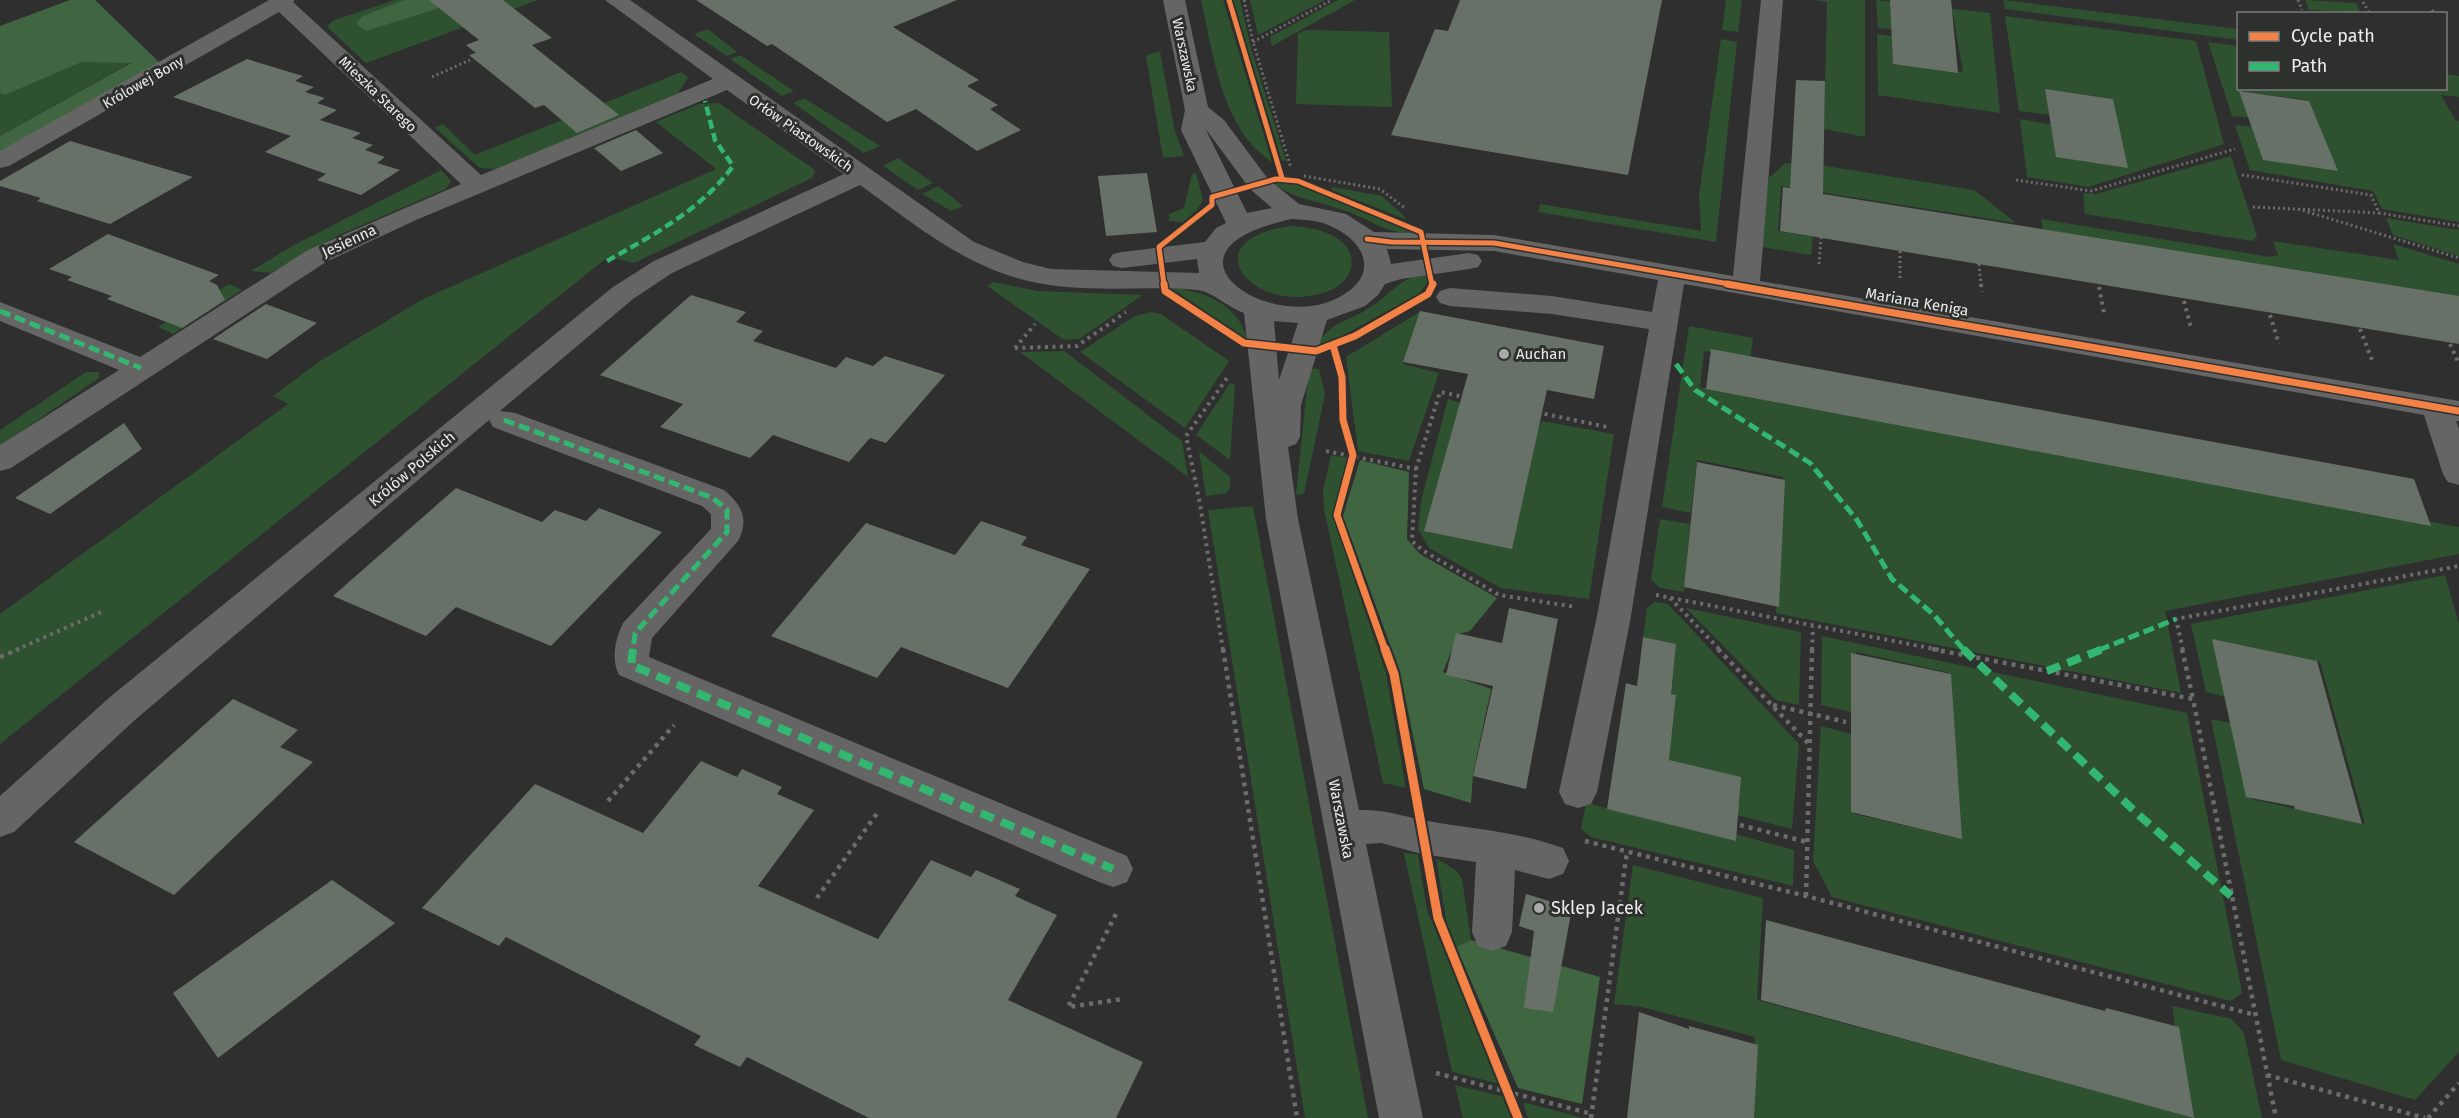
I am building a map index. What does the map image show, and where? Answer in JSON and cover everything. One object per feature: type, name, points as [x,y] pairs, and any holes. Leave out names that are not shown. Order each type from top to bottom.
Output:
[{"type":"street","name":"Orłów Piastowskich","points":[[616,0],[956,243],[1012,270],[1063,279],[1196,280],[1217,285]]},
{"type":"street","name":"Warszawska","points":[[1174,0],[1197,110],[1193,130],[1239,223]]},
{"type":"street","points":[[1746,286],[1772,0]]},
{"type":"street","name":"Królowej Bony","points":[[0,161],[282,1]]},
{"type":"street","name":"Mieszka Starego","points":[[282,1],[477,185]]},
{"type":"street","name":"Jesienna","points":[[0,460],[317,256],[477,185],[729,81]]},
{"type":"street","name":"Warszawska","points":[[1197,110],[1216,125],[1258,184],[1292,211]]},
{"type":"street","name":"Królów Polskich","points":[[2,815],[123,708],[623,293],[663,267],[861,175]]},
{"type":"street","points":[[1292,211],[1335,219],[1353,227],[1367,239],[1376,251],[1379,265],[1376,278],[1368,291],[1354,301],[1336,309],[1315,314],[1285,315],[1256,309],[1227,295],[1217,285],[1211,273],[1209,261],[1211,249],[1222,234],[1239,223],[1263,214],[1292,211]]},
{"type":"street","name":"Mariana Keniga","points":[[1367,239],[1391,242],[1494,243],[1541,254],[1746,286],[2448,410]]},
{"type":"street","name":"Orłów Piastowskich","points":[[991,258],[1099,262],[1211,249]]},
{"type":"street","name":"Mariana Keniga","points":[[1376,278],[1430,265],[1541,254]]},
{"type":"street","points":[[1578,792],[1614,616],[1662,322],[1672,274]]},
{"type":"street","points":[[1450,297],[1552,305],[1662,322]]},
{"type":"street","name":"Warszawska","points":[[1256,309],[1260,320],[1262,357],[1282,519],[1401,1118]]},
{"type":"street","points":[[0,312],[141,368]]},
{"type":"street","name":"Warszawska","points":[[1282,519],[1286,405],[1315,314]]},
{"type":"street","points":[[2448,410],[2459,474]]},
{"type":"street","points":[[504,420],[713,498],[727,510],[727,532],[636,633],[631,665],[1113,869]]},
{"type":"street","points":[[1342,828],[1381,826],[1422,837],[1496,848],[1549,861]]},
{"type":"street","points":[[1492,932],[1496,848]]},
{"type":"path","points":[[1244,0],[1253,42],[1293,174]]},
{"type":"path","points":[[1253,42],[1332,0]]},
{"type":"path","points":[[2298,0],[2302,10]]},
{"type":"path","points":[[2363,2],[2369,12]]},
{"type":"path","points":[[432,77],[470,60]]},
{"type":"path","points":[[2016,180],[2091,192],[2235,149]]},
{"type":"path","points":[[2242,175],[2371,195],[2379,213]]},
{"type":"path","points":[[1258,184],[1287,178],[1318,189]]},
{"type":"path","points":[[2253,207],[2379,213],[2459,226]]},
{"type":"path","points":[[2298,209],[2459,258]]},
{"type":"path","points":[[1819,264],[1821,238]]},
{"type":"path","points":[[1900,251],[1900,278]]},
{"type":"path","points":[[1979,264],[1982,292]]},
{"type":"path","points":[[2099,287],[2104,313]]},
{"type":"path","points":[[2184,301],[2191,328]]},
{"type":"path","points":[[1035,324],[1014,348],[1077,346],[1135,306]]},
{"type":"path","points":[[2270,315],[2279,344]]},
{"type":"path","points":[[2360,329],[2373,360]]},
{"type":"path","points":[[2450,344],[2459,364]]},
{"type":"path","points":[[1230,373],[1186,436],[1202,516],[1297,1118]]},
{"type":"path","points":[[1614,616],[1499,595],[1422,550],[1412,541],[1411,526],[1416,469],[1440,392],[1644,434]]},
{"type":"path","points":[[1350,443],[1353,455],[1350,465]]},
{"type":"path","points":[[1326,451],[1416,469]]},
{"type":"path","points":[[2276,1118],[2176,619],[2459,566]]},
{"type":"path","points":[[1652,594],[2193,699]]},
{"type":"path","points":[[1670,598],[1810,744]]},
{"type":"path","points":[[0,657],[101,612]]},
{"type":"path","points":[[1806,896],[1813,627]]},
{"type":"path","points":[[608,801],[700,694]]},
{"type":"path","points":[[1772,705],[1846,722]]},
{"type":"path","points":[[817,898],[901,780]]},
{"type":"path","points":[[1740,825],[1807,842]]},
{"type":"path","points":[[1579,839],[1806,896],[2255,1015]]},
{"type":"path","points":[[1436,1073],[1591,1116],[1627,851]]},
{"type":"path","points":[[1116,914],[1068,1007],[1123,999]]},
{"type":"path","points":[[2267,1075],[2427,1118],[2459,1083]]},
{"type":"path","points":[[1505,1082],[1512,1101]]},
{"type":"green space","points":[[70,0],[95,0],[160,63],[0,152],[0,136],[131,63],[82,62],[5,95],[0,93],[0,26]]},
{"type":"green space","points":[[395,0],[538,0],[366,63],[327,27],[332,21]]},
{"type":"green space","points":[[404,0],[453,0],[439,8],[366,31],[356,23],[363,16]]},
{"type":"green space","points":[[1201,0],[1223,0],[1272,162],[1255,148],[1231,111],[1222,89]]},
{"type":"green space","points":[[1233,0],[1240,0],[1251,48],[1286,161],[1282,161]]},
{"type":"green space","points":[[1250,0],[1325,0],[1258,35]]},
{"type":"green space","points":[[1338,0],[1355,0],[1272,46],[1270,37]]},
{"type":"green space","points":[[1726,0],[1742,0],[1738,32],[1722,30]]},
{"type":"green space","points":[[1814,0],[1865,0],[1865,137],[1824,129],[1827,2]]},
{"type":"green space","points":[[1876,0],[1990,13],[2000,113],[1878,95],[1877,34],[1892,36],[1893,64],[1963,72],[1953,14],[1891,6],[1892,29],[1878,28]]},
{"type":"green space","points":[[2003,0],[2237,29],[2237,40],[2005,9]]},
{"type":"green space","points":[[2305,0],[2356,3],[2360,12],[2344,12],[2309,10]]},
{"type":"green space","points":[[2005,16],[2196,41],[2224,144],[2088,187],[2027,177],[2020,119],[2053,125],[2127,167],[2110,98],[2047,90],[2052,115],[2019,111]]},
{"type":"green space","points":[[708,29],[737,52],[727,56],[694,34]]},
{"type":"green space","points":[[1305,30],[1389,32],[1392,107],[1296,104],[1298,34]]},
{"type":"green space","points":[[1721,39],[1737,42],[1716,242],[1538,212],[1540,204],[1701,231],[1699,195]]},
{"type":"green space","points":[[2208,42],[2237,46],[2237,90],[2447,90],[2447,74],[2459,76],[2459,97],[2441,95],[2455,120],[2459,121],[2459,222],[2382,209],[2373,191],[2250,170],[2235,125],[2254,127],[2336,169],[2307,100],[2241,91],[2250,118],[2232,116]]},
{"type":"green space","points":[[1160,51],[1174,128],[1184,156],[1163,158],[1146,56]]},
{"type":"green space","points":[[740,55],[794,91],[782,96],[730,59]]},
{"type":"green space","points":[[82,62],[132,62],[0,136],[0,93],[5,95]]},
{"type":"green space","points":[[681,72],[688,77],[677,95],[495,169],[480,168],[435,128],[443,124],[475,155]]},
{"type":"green space","points":[[804,98],[880,146],[864,153],[793,103]]},
{"type":"green space","points":[[719,103],[815,170],[812,178],[634,263],[608,257],[0,744],[0,614],[288,404],[273,396],[320,361],[423,299],[716,169],[656,122],[699,104]]},
{"type":"green space","points":[[2231,156],[2257,236],[2252,241],[2085,214],[2083,193],[2096,194]]},
{"type":"green space","points":[[898,158],[933,183],[918,190],[883,166]]},
{"type":"green space","points":[[1785,163],[1826,166],[1974,190],[2016,223],[1781,186],[1778,231],[1813,237],[1811,255],[1762,247],[1759,234],[1769,178]]},
{"type":"green space","points":[[441,170],[451,181],[446,189],[337,236],[271,273],[251,271],[294,245]]},
{"type":"green space","points":[[1196,173],[1203,200],[1197,210],[1183,222],[1169,221],[1169,214],[1184,208],[1192,174]]},
{"type":"green space","points":[[1296,183],[1417,234],[1394,231],[1343,210],[1299,197],[1274,184]]},
{"type":"green space","points":[[938,186],[963,206],[951,211],[922,194]]},
{"type":"green space","points":[[1332,187],[1382,196],[1406,218],[1331,190]]},
{"type":"green space","points":[[2386,218],[2459,230],[2459,256],[2393,235]]},
{"type":"green space","points":[[2041,219],[2270,257],[2278,255],[2273,241],[2399,260],[2393,244],[2459,264],[2459,298],[2043,232]]},
{"type":"green space","points":[[1290,226],[1321,231],[1345,245],[1352,260],[1351,268],[1344,281],[1329,291],[1302,297],[1278,295],[1257,287],[1244,275],[1238,261],[1242,246],[1259,234]]},
{"type":"green space","points":[[1428,274],[1429,280],[1420,293],[1333,341],[1317,345],[1333,327],[1377,303],[1402,282]]},
{"type":"green space","points":[[993,282],[1038,291],[1143,295],[1079,339],[1064,340],[987,286]]},
{"type":"green space","points":[[229,284],[242,290],[173,334],[158,327]]},
{"type":"green space","points":[[1171,288],[1207,296],[1228,308],[1243,327],[1247,339]]},
{"type":"green space","points":[[1421,311],[1403,364],[1439,373],[1409,461],[1358,451],[1346,357]]},
{"type":"green space","points":[[1151,312],[1161,314],[1229,361],[1185,428],[1080,352],[1135,316]]},
{"type":"green space","points":[[1689,326],[1753,338],[1750,359],[1704,351],[1700,387],[2459,527],[2459,554],[2165,611],[2181,693],[1776,613],[1783,477],[1697,460],[1691,513],[1662,507]]},
{"type":"green space","points":[[1064,351],[1182,441],[1188,477],[1020,352]]},
{"type":"green space","points":[[1309,368],[1319,369],[1325,394],[1304,494],[1296,495]]},
{"type":"green space","points":[[86,372],[99,372],[99,378],[0,446],[0,430]]},
{"type":"green space","points":[[1230,383],[1235,385],[1230,460],[1196,435]]},
{"type":"green space","points":[[1448,399],[1538,428],[1542,421],[1614,434],[1589,599],[1501,588],[1429,548],[1418,529],[1421,501]]},
{"type":"green space","points":[[1199,451],[1230,477],[1230,487],[1227,493],[1206,496]]},
{"type":"green space","points":[[1331,455],[1348,458],[1333,517],[1386,673],[1406,788],[1383,783],[1324,509],[1323,491]]},
{"type":"green space","points":[[1360,460],[1409,472],[1407,539],[1420,554],[1497,598],[1470,631],[1458,634],[1443,672],[1491,689],[1473,774],[1471,803],[1424,789],[1400,672],[1343,516]]},
{"type":"green space","points":[[1253,506],[1368,1118],[1305,1118],[1208,510]]},
{"type":"green space","points":[[1660,519],[1690,524],[1684,592],[1660,588],[1651,579]]},
{"type":"green space","points":[[2445,575],[2459,624],[2459,1052],[2415,1100],[2281,1060],[2211,719],[2235,724],[2251,799],[2365,824],[2320,662],[2216,640],[2229,698],[2206,692],[2191,624]]},
{"type":"green space","points":[[1654,602],[1668,604],[1799,744],[1792,829],[1733,814],[1731,833],[1794,850],[1793,886],[1591,837],[1581,829],[1586,803],[1662,822],[1676,695],[1639,686],[1673,672],[1676,644],[1643,637],[1647,608]]},
{"type":"green space","points":[[1686,608],[1801,632],[1799,705],[1776,700]]},
{"type":"green space","points":[[1822,636],[2187,713],[2242,993],[2231,1001],[1832,897],[1813,861],[1821,726],[1855,735],[1855,814],[1960,838],[1950,673],[1856,652],[1855,713],[1821,705]]},
{"type":"green space","points":[[1404,853],[1418,854],[1427,910],[1500,1084],[1452,1072]]},
{"type":"green space","points":[[1436,858],[1457,871],[1462,879],[1471,940],[1456,947],[1447,926]]},
{"type":"green space","points":[[1633,865],[1763,898],[1757,1000],[2189,1116],[2172,1006],[2232,1019],[2244,1033],[2262,1118],[1752,1118],[1755,1037],[1642,1007],[1614,1004]]},
{"type":"green space","points":[[1471,940],[1600,977],[1582,1104],[1518,1088],[1456,947]]},
{"type":"green space","points":[[1455,1085],[1505,1097],[1511,1118],[1463,1118]]},
{"type":"green space","points":[[1523,1102],[1583,1118],[1528,1118]]},
{"type":"building","points":[[429,0],[503,0],[552,38],[532,45],[619,115],[577,133],[544,105],[535,108],[469,55],[476,53],[466,45],[479,40]]},
{"type":"building","points":[[696,0],[957,0],[893,27],[979,80],[967,86],[998,105],[990,109],[1021,130],[977,151],[916,109],[887,122],[772,44],[767,46]]},
{"type":"building","points":[[1460,0],[1662,0],[1628,175],[1391,135],[1435,29],[1448,31]]},
{"type":"building","points":[[1890,0],[1951,0],[1958,73],[1893,64]]},
{"type":"building","points":[[247,59],[303,76],[295,81],[314,87],[305,92],[325,98],[317,103],[337,110],[320,120],[361,133],[352,138],[373,145],[365,150],[385,157],[377,163],[400,170],[361,195],[317,180],[326,174],[265,152],[291,136],[173,97]]},
{"type":"building","points":[[1796,80],[1825,81],[1823,194],[2459,296],[2459,344],[1780,231],[1783,187],[1790,188]]},
{"type":"building","points":[[2045,89],[2113,99],[2128,168],[2056,157]]},
{"type":"building","points":[[2239,91],[2309,101],[2338,171],[2263,160]]},
{"type":"building","points":[[636,130],[663,153],[621,171],[594,148]]},
{"type":"building","points":[[70,141],[193,177],[110,224],[37,201],[41,198],[0,186],[0,181]]},
{"type":"building","points":[[1147,173],[1157,232],[1106,236],[1098,176]]},
{"type":"building","points":[[108,234],[219,275],[209,281],[217,285],[225,300],[182,328],[107,299],[112,296],[67,280],[72,277],[49,269]]},
{"type":"building","points":[[691,295],[746,312],[736,322],[763,331],[753,341],[836,368],[846,357],[873,366],[885,356],[945,375],[886,443],[870,438],[849,462],[773,435],[750,458],[660,427],[683,404],[600,375]]},
{"type":"building","points":[[266,304],[317,323],[267,359],[213,339]]},
{"type":"building","points":[[1420,311],[1604,346],[1594,399],[1547,390],[1512,549],[1424,531],[1468,374],[1403,362]]},
{"type":"building","points":[[1711,349],[2414,479],[2431,526],[1706,389]]},
{"type":"building","points":[[124,423],[142,449],[50,514],[15,498]]},
{"type":"building","points":[[1697,462],[1785,480],[1779,607],[1684,587]]},
{"type":"building","points":[[456,488],[542,522],[555,510],[586,521],[599,508],[662,532],[551,646],[456,607],[426,636],[333,596]]},
{"type":"building","points":[[981,521],[1027,537],[1021,545],[1090,569],[1008,688],[901,647],[877,678],[771,636],[866,523],[955,555]]},
{"type":"building","points":[[1509,608],[1558,619],[1526,789],[1473,776],[1493,686],[1446,675],[1456,633],[1502,643]]},
{"type":"building","points":[[1643,637],[1676,644],[1671,694],[1676,695],[1669,760],[1741,777],[1736,841],[1607,809],[1626,683],[1637,686]]},
{"type":"building","points":[[2212,639],[2317,661],[2362,824],[2295,809],[2294,806],[2246,797]]},
{"type":"building","points":[[1851,653],[1951,674],[1962,839],[1851,812]]},
{"type":"building","points":[[233,699],[298,730],[280,747],[313,762],[174,895],[74,842]]},
{"type":"building","points":[[701,761],[737,777],[742,769],[782,787],[777,794],[814,810],[758,886],[878,939],[931,860],[971,877],[976,870],[1020,889],[1015,896],[1057,915],[1008,1000],[1143,1062],[1116,1118],[869,1118],[747,1057],[740,1067],[694,1045],[701,1036],[506,937],[499,946],[422,908],[535,784],[643,833]]},
{"type":"building","points":[[332,880],[395,923],[218,1058],[173,993]]},
{"type":"building","points":[[1526,894],[1572,908],[1553,1012],[1524,1008],[1534,931],[1519,926]]},
{"type":"building","points":[[1766,920],[2105,1011],[2106,1008],[2179,1027],[2194,1118],[1761,1000]]},
{"type":"building","points":[[1639,1012],[1689,1029],[1689,1026],[1758,1045],[1754,1118],[1627,1118]]},
{"type":"marked path","points":[[607,261],[693,208],[709,195],[733,166],[715,140],[705,101]]},
{"type":"marked path","points":[[0,311],[141,368]]},
{"type":"marked path","points":[[1676,364],[1695,390],[1810,463],[1857,520],[1892,579],[1934,615],[1970,657],[2141,817],[2231,896]]},
{"type":"marked path","points":[[504,420],[713,498],[727,510],[727,532],[635,633],[631,665],[1113,869]]},
{"type":"marked path","points":[[2047,671],[2176,619]]},
{"type":"cycle path","points":[[1229,0],[1282,178]]},
{"type":"cycle path","points":[[1276,179],[1298,181],[1421,232],[1433,283],[1428,294],[1355,336],[1316,351],[1244,343],[1165,291],[1159,247],[1212,205],[1212,197],[1276,179]]},
{"type":"cycle path","points":[[1367,239],[1391,242],[1494,243],[2459,411]]},
{"type":"cycle path","points":[[1333,345],[1342,377],[1343,420],[1353,455],[1337,515],[1394,674],[1438,918],[1518,1118]]},
{"type":"place","name":"Auchan","points":[[1504,354]]},
{"type":"place","name":"Sklep Jacek","points":[[1539,908]]}]
